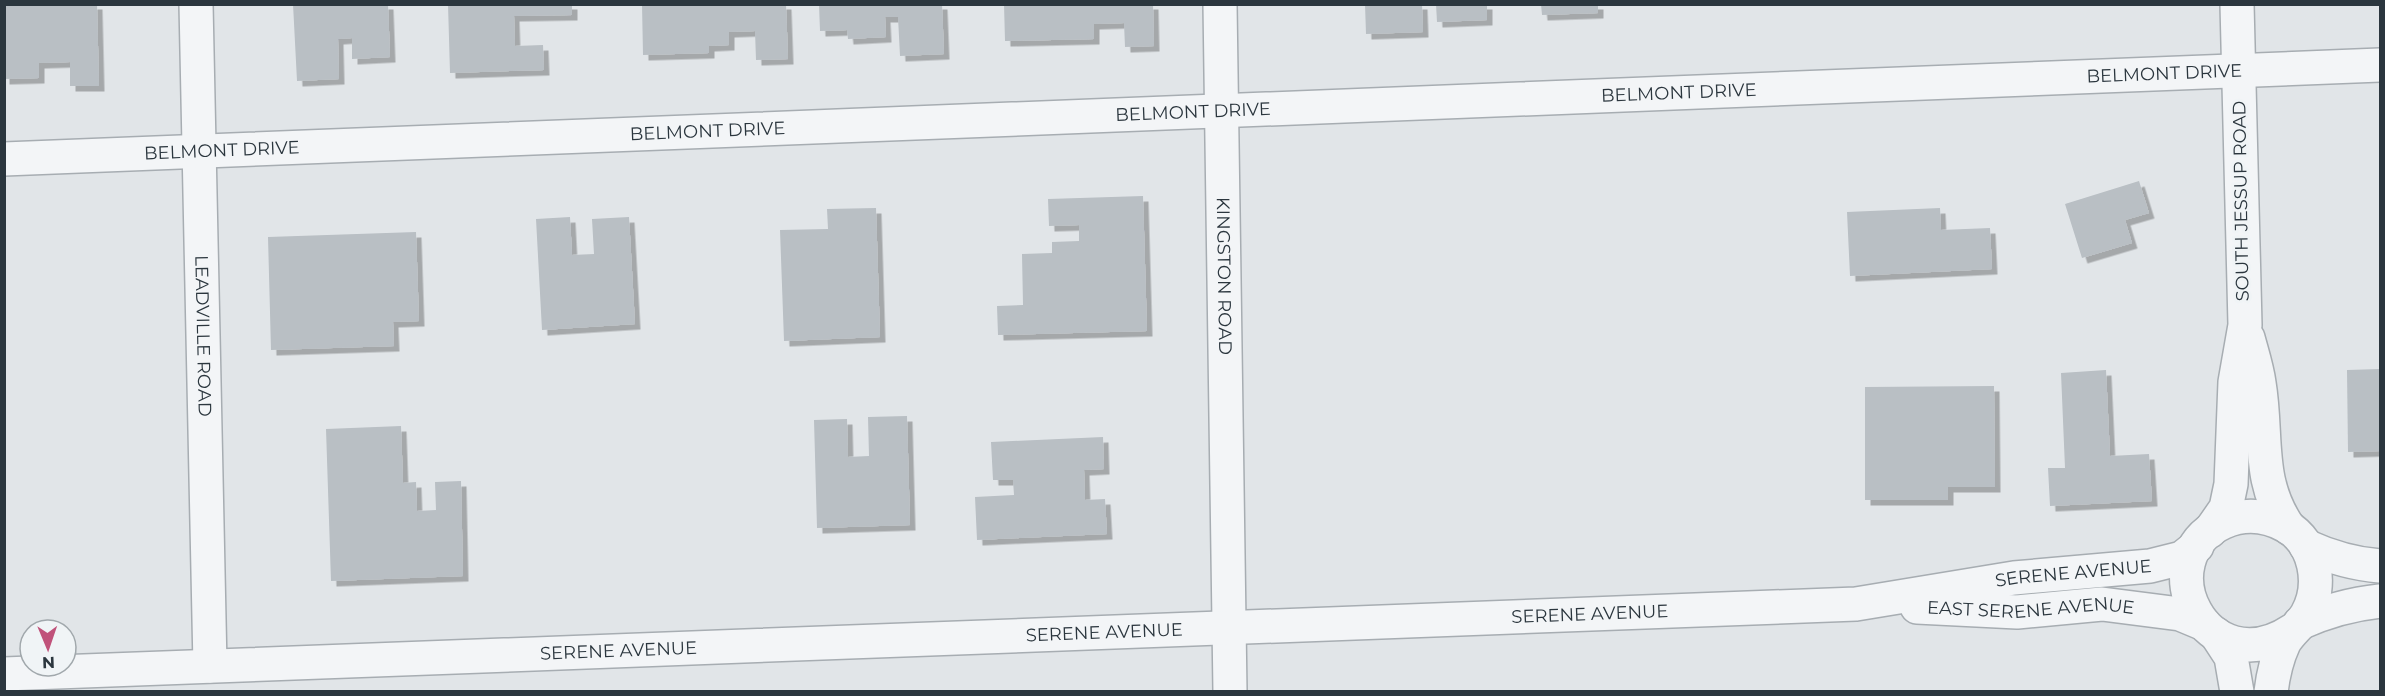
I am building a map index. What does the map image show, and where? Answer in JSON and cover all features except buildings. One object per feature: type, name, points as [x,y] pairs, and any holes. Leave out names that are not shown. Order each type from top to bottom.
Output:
[{"type":"street","name":"LEADVILLE ROAD","points":[[196,4],[210,666]]},
{"type":"street","name":"KINGSTON ROAD","points":[[1220,4],[1231,627],[1230,692]]},
{"type":"street","name":"SOUTH JESSUP ROAD","points":[[2204,538],[2226,508],[2231,484],[2235,382],[2245,325],[2237,4]]},
{"type":"street","name":"BELMONT DRIVE","points":[[4,159],[2380,65]]},
{"type":"street","name":"SOUTH JESSUP ROAD","points":[[2245,325],[2259,383],[2268,481],[2273,501],[2297,537]]},
{"type":"street","points":[[2237,692],[2231,657],[2195,613],[2187,585],[2188,568],[2204,538],[2224,522],[2243,517],[2260,517],[2274,520],[2297,537],[2336,558],[2361,565],[2380,566]]},
{"type":"street","points":[[2271,692],[2278,660],[2285,642],[2314,599],[2316,581],[2313,561],[2297,537]]},
{"type":"street","name":"SERENE AVENUE","points":[[4,674],[1856,604],[2014,578],[2160,564],[2182,558],[2204,538]]},
{"type":"street","points":[[2210,629],[2228,641],[2250,645],[2267,644],[2324,612],[2360,603],[2380,601]]},
{"type":"street","name":"EAST SERENE AVENUE","points":[[1856,604],[2017,612],[2102,604],[2172,612],[2210,629]]}]
